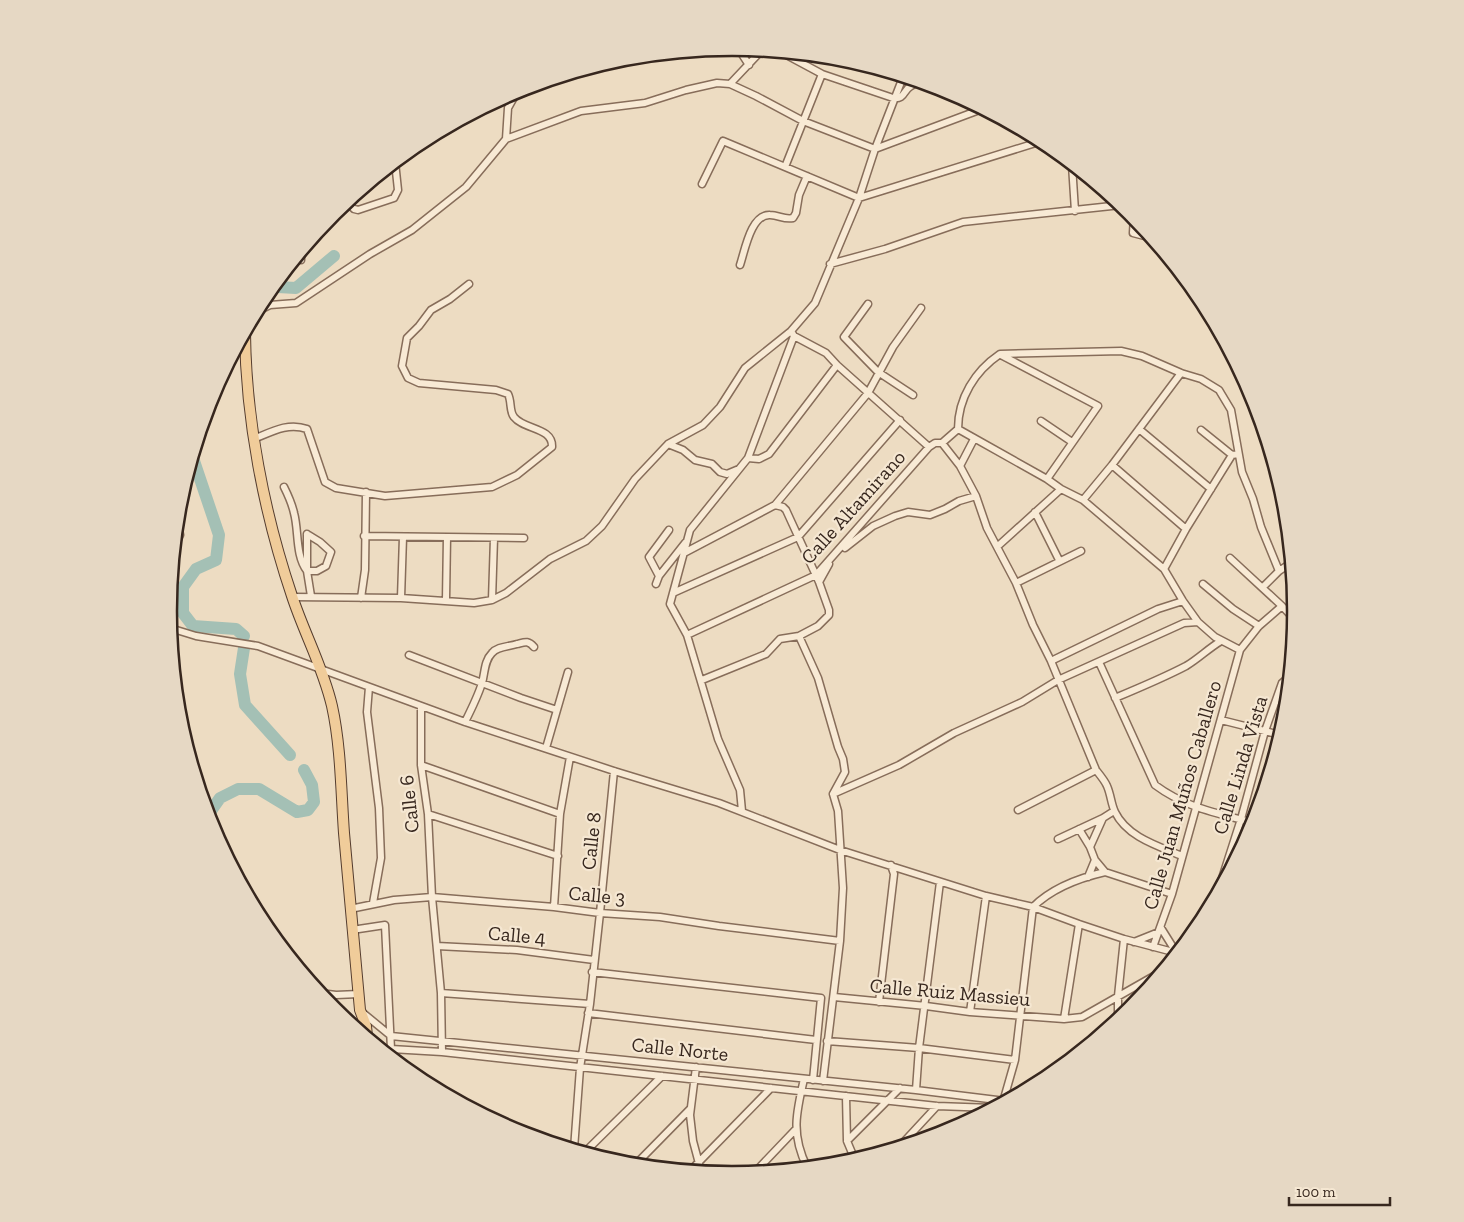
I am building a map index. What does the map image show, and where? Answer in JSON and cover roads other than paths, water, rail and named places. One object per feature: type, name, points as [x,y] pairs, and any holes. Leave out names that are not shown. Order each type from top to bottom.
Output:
[{"type":"main road","points":[[245,346],[254,439],[271,527],[292,597],[321,668],[332,706],[338,751],[350,909],[359,994],[359,1021]]},
{"type":"main road","points":[[360,1013],[366,1028]]},
{"type":"street","points":[[743,56],[749,65]]},
{"type":"street","points":[[730,84],[756,57]]},
{"type":"street","points":[[796,60],[822,74],[893,98],[898,99],[902,97],[909,86]]},
{"type":"street","points":[[785,167],[822,74]]},
{"type":"street","points":[[270,305],[296,303],[370,254],[412,230],[466,187],[506,139],[582,111],[645,103],[686,90],[717,83],[730,84],[803,121],[874,149],[974,112]]},
{"type":"street","points":[[292,597],[401,598],[474,603],[492,600],[506,593],[550,559],[586,541],[602,526],[635,480],[668,444],[703,425],[720,407],[745,368],[792,333],[815,303],[859,198],[874,149],[900,83]]},
{"type":"street","points":[[506,139],[508,108],[511,102]]},
{"type":"street","points":[[702,184],[723,141],[859,198],[1031,144]]},
{"type":"street","points":[[352,207],[358,210],[394,198],[398,190],[396,170]]},
{"type":"street","points":[[1073,174],[1075,210]]},
{"type":"street","points":[[740,265],[754,224],[760,217],[770,214],[787,219],[793,218],[796,213],[799,194],[807,176]]},
{"type":"street","points":[[830,264],[885,249],[963,222],[1111,206]]},
{"type":"street","points":[[254,439],[281,428],[300,426],[307,429],[325,482],[329,486],[385,496],[492,487],[517,474],[552,447],[552,441],[549,436],[515,420],[511,413],[511,401],[508,394],[496,390],[419,383],[408,378],[402,366],[407,338],[420,326],[431,310],[450,299],[469,284]]},
{"type":"street","points":[[868,304],[844,337],[878,372],[913,395]]},
{"type":"street","points":[[684,553],[775,505],[868,393],[893,347],[921,308]]},
{"type":"street","points":[[792,333],[826,353],[837,366],[929,447],[936,443],[942,443],[958,429],[958,416],[967,392],[985,365],[1000,354],[1122,351],[1142,356],[1181,373],[1201,379],[1219,390],[1231,410],[1235,454],[1280,571]]},
{"type":"street","points":[[742,811],[740,790],[718,739],[688,635],[670,604],[690,530],[748,458],[792,333]]},
{"type":"street","points":[[1000,354],[1098,406],[1047,480]]},
{"type":"street","points":[[748,458],[759,459],[769,454],[837,366]]},
{"type":"street","points":[[1083,500],[1112,465],[1181,373]]},
{"type":"street","points":[[672,593],[798,537],[900,420]]},
{"type":"street","points":[[1041,421],[1072,442]]},
{"type":"street","points":[[958,429],[1060,489],[1083,500],[1164,568],[1183,601],[1198,622],[1221,641],[1240,650],[1259,626],[1282,606]]},
{"type":"street","points":[[1139,429],[1211,489]]},
{"type":"street","points":[[1201,430],[1235,454]]},
{"type":"street","points":[[960,466],[974,439]]},
{"type":"street","points":[[942,443],[960,466],[976,496],[987,528],[1016,583],[1096,770],[1107,785],[1114,812],[1130,831],[1182,856]]},
{"type":"street","points":[[668,444],[683,450],[695,460],[712,464],[720,472],[727,474],[740,469]]},
{"type":"street","name":"Calle Altamirano","points":[[688,635],[816,576],[929,447]]},
{"type":"street","points":[[1164,568],[1186,529],[1235,454]]},
{"type":"street","points":[[1112,465],[1186,529]]},
{"type":"street","points":[[284,487],[294,513],[298,543],[304,566],[307,570]]},
{"type":"street","points":[[998,546],[1060,489]]},
{"type":"street","points":[[361,598],[365,570],[366,492]]},
{"type":"street","points":[[819,582],[829,564],[846,546],[873,526],[908,512],[930,515],[959,501],[976,496]]},
{"type":"street","points":[[702,680],[766,654],[780,639],[799,636],[818,626],[829,615],[819,582],[786,510],[775,505]]},
{"type":"street","points":[[1035,512],[1059,560]]},
{"type":"street","points":[[659,576],[650,557],[669,530]]},
{"type":"street","points":[[307,570],[317,571],[326,566],[331,552],[307,534],[307,570],[311,596]]},
{"type":"street","points":[[364,536],[524,538]]},
{"type":"street","points":[[401,598],[403,537]]},
{"type":"street","points":[[446,600],[447,538]]},
{"type":"street","points":[[492,600],[494,538]]},
{"type":"street","points":[[656,584],[659,576],[688,540]]},
{"type":"street","points":[[1016,583],[1059,560],[1081,551]]},
{"type":"street","points":[[1230,558],[1287,611]]},
{"type":"street","points":[[1262,587],[1285,567]]},
{"type":"street","points":[[1203,584],[1233,609],[1259,626]]},
{"type":"street","points":[[1051,661],[1158,609],[1183,601]]},
{"type":"street","points":[[833,794],[899,765],[954,733],[1022,702],[1058,680],[1184,623],[1198,622]]},
{"type":"street","points":[[178,630],[196,636],[258,646],[465,722],[742,811],[840,850],[986,896],[1033,907],[1124,939],[1170,951]]},
{"type":"street","points":[[799,636],[818,678],[843,758],[845,772],[833,794],[838,812],[843,888],[840,941],[823,1081]]},
{"type":"street","points":[[465,722],[482,683],[485,668],[492,653],[504,646],[515,645],[524,641],[530,642],[534,647]]},
{"type":"street","points":[[1115,698],[1188,665],[1206,650],[1221,641]]},
{"type":"street","name":"Calle Juan Muños Caballero","points":[[1153,947],[1172,894],[1240,650]]},
{"type":"street","points":[[409,655],[557,710]]},
{"type":"street","points":[[1099,662],[1142,754],[1154,785],[1170,797],[1196,808],[1246,821]]},
{"type":"street","points":[[546,748],[568,672]]},
{"type":"street","name":"Calle Linda Vista","points":[[1228,859],[1265,731],[1282,683]]},
{"type":"street","points":[[369,687],[367,712],[379,808],[381,858],[373,903]]},
{"type":"street","name":"Calle 6","points":[[421,706],[421,765],[428,814],[432,897],[438,946],[442,1052]]},
{"type":"street","points":[[1221,720],[1273,733]]},
{"type":"street","points":[[554,907],[560,814],[570,757]]},
{"type":"street","points":[[421,765],[560,814]]},
{"type":"street","points":[[1018,810],[1096,770]]},
{"type":"street","name":"Calle 8","points":[[574,1143],[580,1068],[590,1004],[614,771]]},
{"type":"street","points":[[1058,839],[1114,812]]},
{"type":"street","points":[[428,814],[558,856]]},
{"type":"street","points":[[1090,847],[1103,818]]},
{"type":"street","points":[[1079,829],[1090,847],[1095,860],[1105,872],[1172,894]]},
{"type":"street","points":[[1088,877],[1095,860]]},
{"type":"street","points":[[879,1002],[894,874],[891,865]]},
{"type":"street","points":[[1006,1093],[1015,1060],[1033,907],[1042,898],[1059,888],[1105,872]]},
{"type":"street","points":[[916,1090],[940,882]]},
{"type":"street","points":[[970,1012],[986,896]]},
{"type":"street","name":"Calle 3","points":[[350,909],[373,903],[432,897],[554,907],[600,913],[660,916],[719,926],[840,941]]},
{"type":"street","points":[[352,930],[385,924],[391,1036],[389,1047]]},
{"type":"street","points":[[1064,1018],[1079,924]]},
{"type":"street","points":[[1134,942],[1160,930],[1173,948]]},
{"type":"street","points":[[1118,1009],[1124,939]]},
{"type":"street","name":"Calle 4","points":[[438,946],[517,950],[594,960]]},
{"type":"street","points":[[592,972],[821,998],[813,1080]]},
{"type":"street","name":"Calle Ruiz Massieu","points":[[834,997],[970,1012],[1064,1018],[1082,1017],[1145,981]]},
{"type":"street","points":[[331,993],[359,994]]},
{"type":"street","points":[[441,993],[590,1004]]},
{"type":"street","points":[[360,1013],[391,1036]]},
{"type":"street","points":[[588,1013],[816,1040]]},
{"type":"street","name":"Calle Norte","points":[[391,1036],[900,1088],[994,1100]]},
{"type":"street","points":[[827,1041],[920,1048],[1015,1060]]},
{"type":"street","name":"Calle Norte","points":[[393,1050],[442,1052],[801,1092],[937,1106],[980,1108]]},
{"type":"street","points":[[696,1067],[690,1108],[692,1141],[699,1165]]},
{"type":"street","points":[[590,1147],[662,1076]]},
{"type":"street","points":[[804,1079],[795,1130],[804,1161]]},
{"type":"street","points":[[695,1165],[771,1088]]},
{"type":"street","points":[[847,1141],[900,1088]]},
{"type":"street","points":[[846,1096],[847,1141],[852,1152]]},
{"type":"street","points":[[909,1136],[937,1106]]},
{"type":"street","points":[[642,1158],[690,1108]]},
{"type":"street","points":[[761,1165],[795,1130]]},
{"type":"waterway","points":[[282,287],[296,288],[334,256]]},
{"type":"waterway","points":[[196,467],[219,535],[216,560],[196,569],[183,587],[183,613],[193,626],[236,629],[244,636]]},
{"type":"waterway","points":[[244,648],[240,674],[245,705],[290,755]]},
{"type":"waterway","points":[[213,807],[220,798],[238,789],[259,789],[297,812],[308,810],[314,802],[312,785],[304,770]]}]
